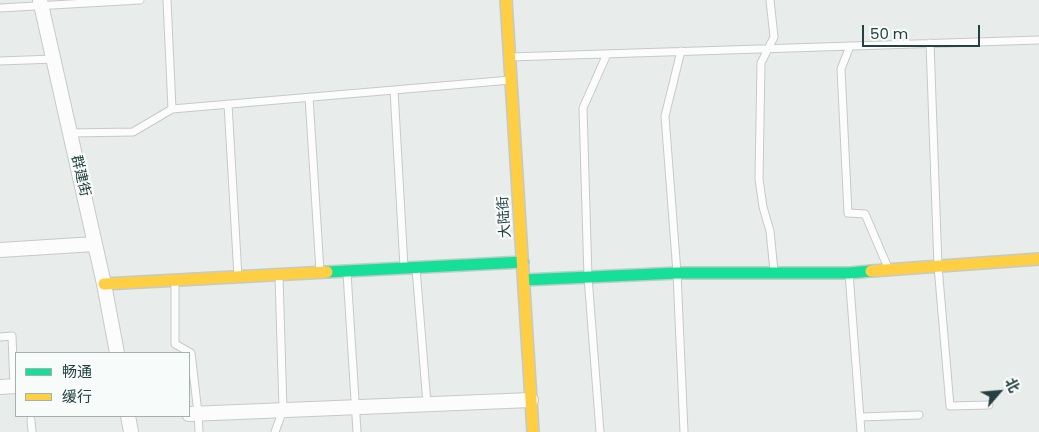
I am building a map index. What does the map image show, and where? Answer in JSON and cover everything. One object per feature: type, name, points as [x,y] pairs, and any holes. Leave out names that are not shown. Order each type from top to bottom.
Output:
[{"type":"street","name":"大陆街","points":[[506,0],[533,432]]},
{"type":"street","name":"群建街","points":[[41,3],[104,284],[117,352]]},
{"type":"street","points":[[0,250],[95,244]]},
{"type":"street","points":[[524,280],[677,273],[849,273],[1039,259]]},
{"type":"street","points":[[104,284],[522,262]]},
{"type":"street","points":[[194,413],[531,400]]},
{"type":"street","points":[[128,417],[131,432]]},
{"type":"lane","points":[[0,8],[41,3],[140,0]]},
{"type":"lane","points":[[167,0],[172,109]]},
{"type":"lane","points":[[770,0],[774,37],[761,63],[759,179],[763,207],[770,231],[774,272]]},
{"type":"lane","points":[[510,57],[1039,40]]},
{"type":"lane","points":[[930,43],[938,266],[950,406],[989,405]]},
{"type":"lane","points":[[850,46],[841,69],[848,213],[865,214],[889,270]]},
{"type":"lane","points":[[681,51],[665,116],[677,273],[684,432]]},
{"type":"lane","points":[[600,432],[588,277],[583,108],[607,54]]},
{"type":"lane","points":[[0,61],[54,59]]},
{"type":"lane","points":[[70,133],[133,132],[172,109],[511,80]]},
{"type":"lane","points":[[394,90],[404,268]]},
{"type":"lane","points":[[309,97],[320,273]]},
{"type":"lane","points":[[228,104],[238,277]]},
{"type":"lane","points":[[416,268],[427,404]]},
{"type":"lane","points":[[347,271],[358,432]]},
{"type":"lane","points":[[849,273],[861,432]]},
{"type":"lane","points":[[276,432],[283,410],[278,275]]},
{"type":"lane","points":[[175,280],[175,344],[189,352]]},
{"type":"lane","points":[[0,337],[12,336],[10,386]]},
{"type":"lane","points":[[190,352],[194,413],[199,432]]},
{"type":"lane","points":[[860,418],[919,414]]},
{"type":"lane","points":[[31,420],[32,432]]},
{"type":"traffic: fast","points":[[327,272],[523,262]]},
{"type":"traffic: fast","points":[[524,280],[677,273],[849,273],[871,271]]},
{"type":"traffic: slow","points":[[506,0],[533,432]]},
{"type":"traffic: slow","points":[[871,271],[1039,259]]},
{"type":"traffic: slow","points":[[104,284],[327,272]]}]
